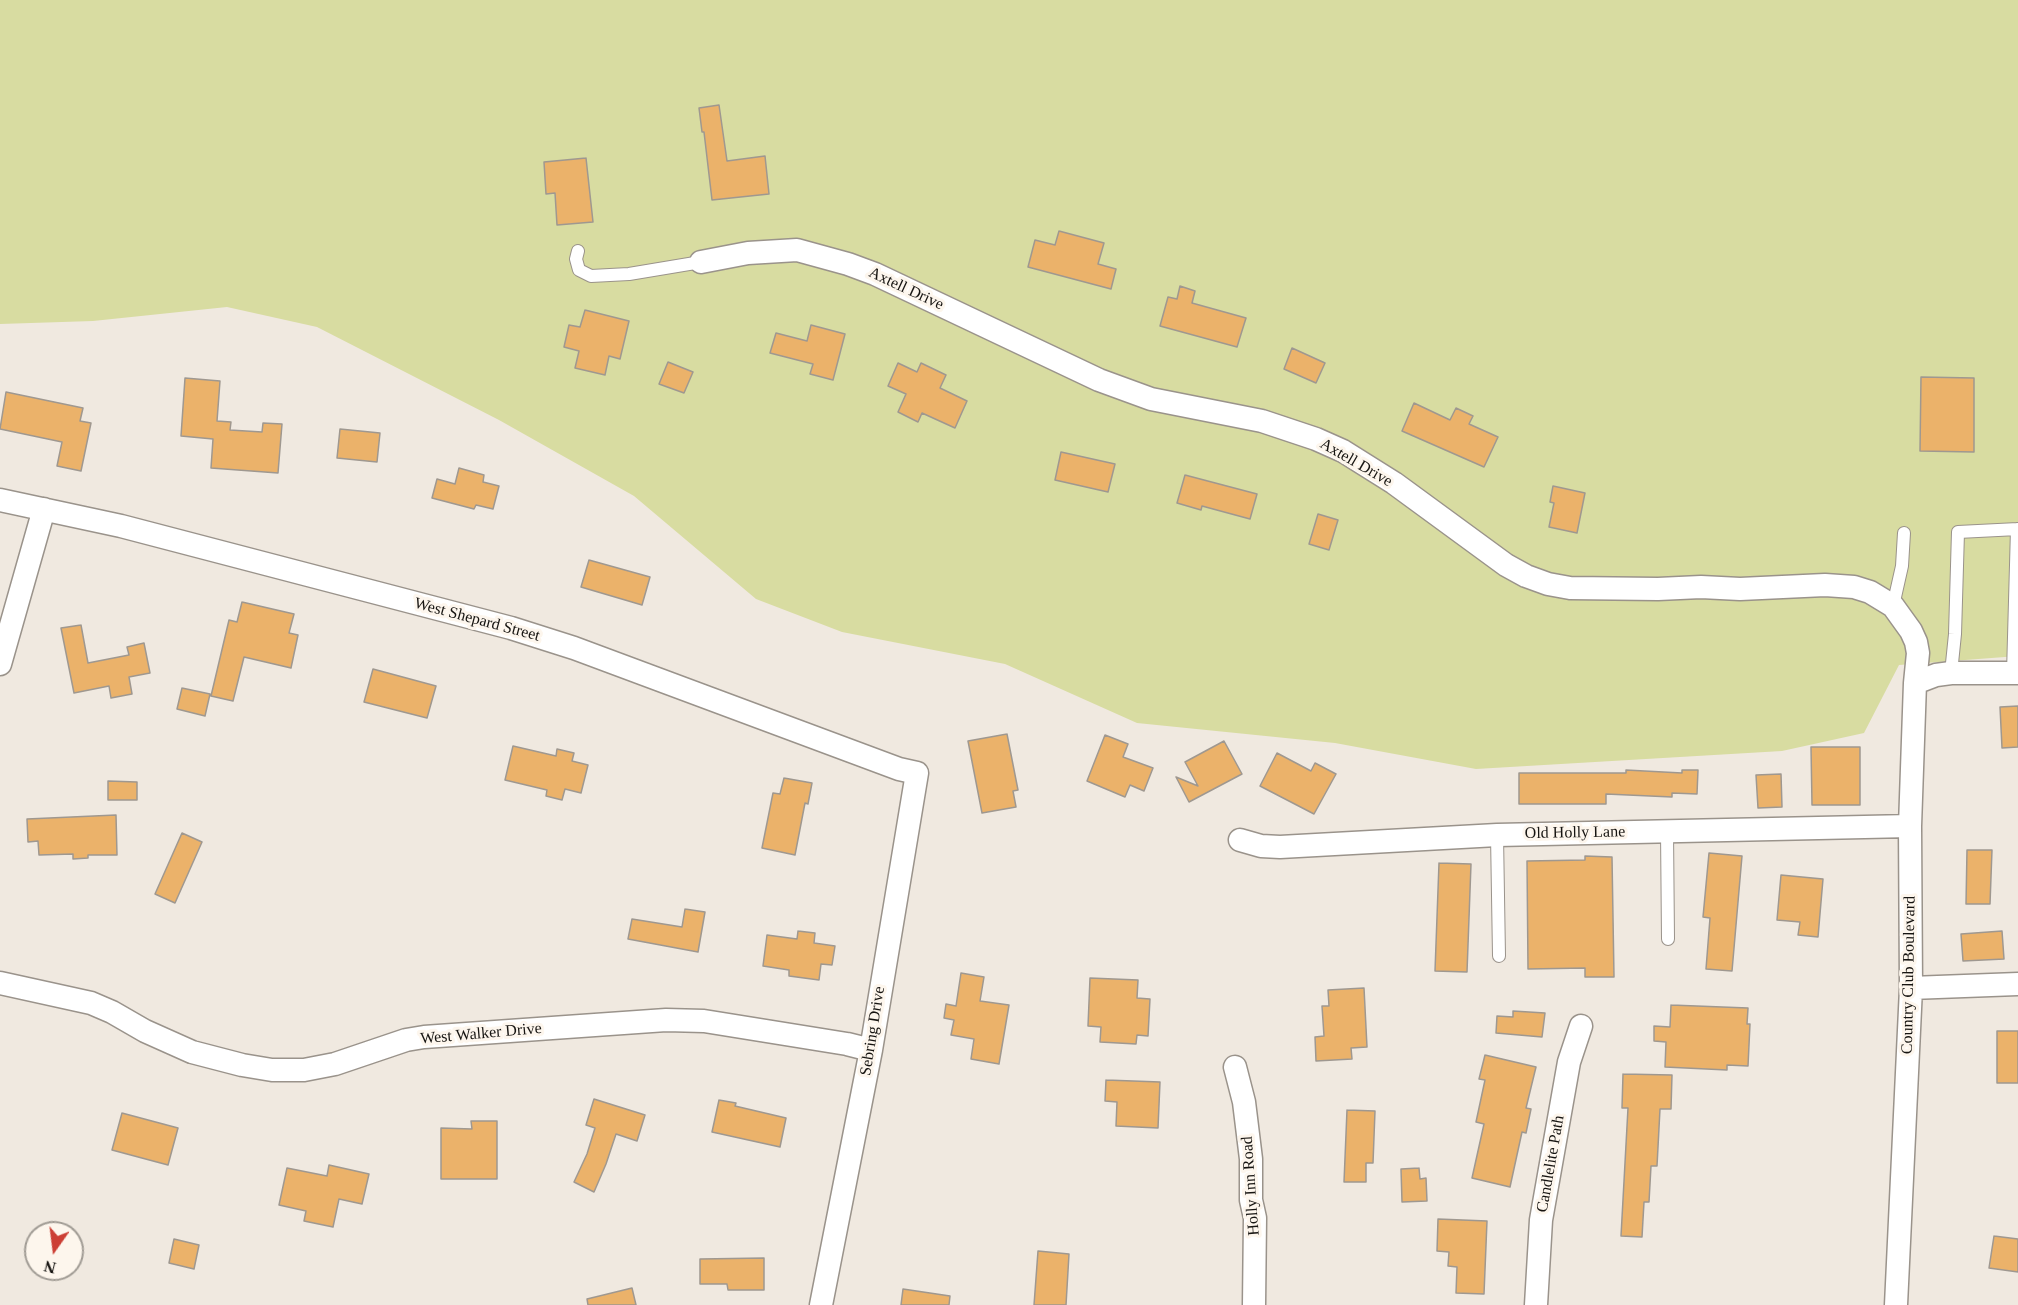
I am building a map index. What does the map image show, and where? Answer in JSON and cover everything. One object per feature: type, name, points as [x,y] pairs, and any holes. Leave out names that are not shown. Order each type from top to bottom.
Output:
[{"type":"street","name":"Axtell Drive","points":[[701,262],[748,253],[797,250],[848,264],[875,274],[1110,384],[1151,399],[1262,420],[1316,439],[1343,452],[1394,483],[1506,565],[1548,584],[1570,588],[1647,589],[1854,586],[1870,592],[1893,606],[1916,642],[1918,653],[1915,683]]},
{"type":"street","name":"West Shepard Street","points":[[0,500],[121,526],[511,628],[574,648],[899,769]]},
{"type":"street","points":[[0,664],[44,509]]},
{"type":"street","points":[[1915,683],[1936,675],[1951,673],[2015,673]]},
{"type":"street","name":"Country Club Boulevard","points":[[1896,1305],[1911,988],[1910,826],[1915,683]]},
{"type":"street","name":"Sebring Drive","points":[[821,1305],[871,1050],[917,773],[899,769]]},
{"type":"street","name":"Old Holly Lane","points":[[1240,840],[1261,846],[1280,847],[1497,835],[1910,826]]},
{"type":"street","name":"West Walker Drive","points":[[0,983],[91,1003],[192,1052],[272,1070],[304,1070],[335,1064],[406,1040],[424,1037],[666,1020],[714,1023],[847,1044],[871,1050]]},
{"type":"street","points":[[1911,988],[2018,984]]},
{"type":"street","name":"Candlelite Path","points":[[1536,1305],[1541,1220],[1569,1062],[1581,1026]]},
{"type":"street","name":"Holly Inn Road","points":[[1235,1067],[1244,1102],[1251,1159],[1251,1200],[1255,1218],[1254,1305]]},
{"type":"lane","points":[[578,251],[576,259],[579,270],[591,276],[629,274],[701,262]]},
{"type":"lane","points":[[1951,673],[1955,634],[1958,532],[2018,529],[2015,673]]},
{"type":"lane","points":[[1893,606],[1902,566],[1904,533]]},
{"type":"lane","points":[[1667,831],[1668,939]]},
{"type":"lane","points":[[1497,835],[1499,956]]},
{"type":"green space","points":[[0,0],[2018,0],[2018,656],[1899,665],[1864,733],[1782,751],[1476,769],[1335,743],[1137,723],[1005,664],[842,632],[756,599],[634,496],[499,420],[317,327],[227,307],[93,321],[0,324]]},
{"type":"building","points":[[719,105],[727,161],[765,156],[769,194],[712,200],[699,108]]},
{"type":"building","points":[[586,158],[593,222],[557,225],[555,193],[546,194],[544,162]]},
{"type":"building","points":[[1059,231],[1104,243],[1098,264],[1116,269],[1111,289],[1028,267],[1035,240],[1055,245]]},
{"type":"building","points":[[1180,286],[1195,291],[1192,303],[1246,318],[1237,347],[1160,326],[1168,297],[1177,299]]},
{"type":"building","points":[[585,310],[629,321],[620,359],[609,356],[605,375],[575,368],[579,351],[564,347],[569,325],[580,327]]},
{"type":"building","points":[[811,325],[845,334],[833,380],[810,374],[813,364],[770,353],[776,333],[807,341]]},
{"type":"building","points":[[1292,348],[1325,363],[1316,383],[1284,369]]},
{"type":"building","points":[[668,362],[693,372],[684,393],[659,384]]},
{"type":"building","points":[[898,363],[917,372],[921,363],[946,375],[940,388],[967,401],[955,428],[922,413],[918,422],[898,412],[906,394],[888,386]]},
{"type":"building","points":[[1921,377],[1974,378],[1974,452],[1920,451]]},
{"type":"building","points":[[185,378],[220,381],[217,421],[231,422],[230,430],[262,432],[263,423],[282,424],[278,473],[211,468],[213,439],[181,436]]},
{"type":"building","points":[[6,392],[83,408],[80,421],[91,423],[81,471],[57,466],[62,442],[0,429]]},
{"type":"building","points":[[1414,403],[1450,420],[1456,408],[1473,416],[1469,424],[1498,437],[1484,467],[1402,431]]},
{"type":"building","points":[[340,429],[380,433],[377,462],[337,458]]},
{"type":"building","points":[[1061,452],[1115,464],[1108,492],[1055,480]]},
{"type":"building","points":[[459,468],[484,475],[483,482],[499,486],[493,509],[476,505],[474,509],[432,498],[437,479],[455,484]]},
{"type":"building","points":[[1185,475],[1257,494],[1250,519],[1202,506],[1201,510],[1177,503]]},
{"type":"building","points":[[1553,486],[1585,493],[1577,533],[1549,527],[1554,503],[1550,502]]},
{"type":"building","points":[[1318,514],[1338,520],[1329,550],[1309,544]]},
{"type":"building","points":[[589,560],[650,577],[642,605],[581,587]]},
{"type":"building","points":[[242,602],[294,614],[289,633],[298,635],[291,668],[244,657],[233,701],[211,696],[229,620],[237,622]]},
{"type":"building","points":[[81,625],[88,663],[129,655],[127,647],[144,643],[150,673],[129,677],[132,694],[111,698],[109,686],[74,693],[61,628]]},
{"type":"building","points":[[373,669],[436,686],[427,718],[364,702]]},
{"type":"building","points":[[182,688],[210,694],[205,716],[177,709]]},
{"type":"building","points":[[2018,706],[2018,747],[2002,748],[2000,707]]},
{"type":"building","points":[[1007,734],[1018,790],[1013,791],[1016,807],[982,813],[968,741]]},
{"type":"building","points":[[1105,735],[1128,744],[1123,757],[1153,768],[1144,791],[1130,785],[1125,797],[1087,781]]},
{"type":"building","points":[[1224,741],[1242,774],[1189,802],[1176,777],[1198,786],[1185,762]]},
{"type":"building","points":[[513,746],[556,756],[557,749],[574,753],[572,761],[588,765],[581,793],[565,789],[562,800],[546,796],[547,790],[505,780]]},
{"type":"building","points":[[1811,747],[1860,747],[1860,805],[1812,805]]},
{"type":"building","points":[[1277,753],[1311,771],[1315,763],[1336,774],[1314,814],[1260,786]]},
{"type":"building","points":[[1626,770],[1682,773],[1682,770],[1698,770],[1697,794],[1672,793],[1672,797],[1606,794],[1606,804],[1519,804],[1519,773],[1626,773]]},
{"type":"building","points":[[1781,774],[1782,807],[1758,808],[1756,775]]},
{"type":"building","points":[[784,778],[812,783],[808,804],[805,803],[795,855],[762,848],[773,793],[780,794]]},
{"type":"building","points":[[108,781],[137,782],[137,800],[108,800]]},
{"type":"building","points":[[116,815],[117,855],[88,855],[88,858],[73,859],[73,854],[39,855],[38,841],[28,842],[27,819]]},
{"type":"building","points":[[182,833],[202,842],[175,903],[155,894]]},
{"type":"building","points":[[1967,850],[1992,850],[1990,904],[1966,904]]},
{"type":"building","points":[[1709,853],[1742,856],[1732,971],[1706,969],[1710,918],[1703,917]]},
{"type":"building","points":[[1585,856],[1612,857],[1614,977],[1585,977],[1585,968],[1528,969],[1527,861],[1585,860]]},
{"type":"building","points":[[1439,863],[1471,864],[1467,972],[1435,971]]},
{"type":"building","points":[[1781,875],[1823,879],[1818,937],[1798,935],[1800,922],[1777,920]]},
{"type":"building","points":[[685,909],[705,912],[698,952],[628,939],[632,919],[682,927]]},
{"type":"building","points":[[798,931],[815,933],[814,943],[835,946],[832,965],[821,964],[819,980],[789,976],[789,970],[763,966],[767,935],[797,939]]},
{"type":"building","points":[[2002,931],[2004,959],[1963,961],[1961,934]]},
{"type":"building","points":[[961,973],[984,977],[980,1001],[1009,1005],[999,1064],[971,1059],[974,1039],[951,1035],[954,1020],[944,1018],[946,1004],[956,1006]]},
{"type":"building","points":[[1090,978],[1138,980],[1137,998],[1150,999],[1148,1036],[1137,1035],[1136,1044],[1100,1042],[1101,1027],[1088,1026]]},
{"type":"building","points":[[1364,988],[1367,1047],[1351,1048],[1352,1059],[1316,1061],[1315,1037],[1324,1036],[1322,1006],[1329,1006],[1328,990]]},
{"type":"building","points":[[1671,1005],[1748,1008],[1747,1024],[1750,1024],[1748,1066],[1727,1065],[1727,1070],[1665,1067],[1666,1042],[1654,1041],[1654,1026],[1670,1027]]},
{"type":"building","points":[[1513,1011],[1545,1013],[1542,1037],[1496,1033],[1497,1016],[1513,1017]]},
{"type":"building","points":[[1997,1031],[2018,1031],[2018,1083],[1997,1083]]},
{"type":"building","points":[[1485,1055],[1536,1067],[1526,1108],[1531,1109],[1526,1133],[1522,1132],[1510,1187],[1472,1178],[1484,1124],[1476,1122],[1485,1080],[1479,1079]]},
{"type":"building","points":[[1623,1074],[1672,1075],[1671,1109],[1660,1109],[1657,1166],[1651,1166],[1649,1202],[1644,1202],[1642,1237],[1621,1236],[1628,1108],[1622,1108]]},
{"type":"building","points":[[1106,1080],[1160,1082],[1158,1128],[1116,1126],[1117,1102],[1105,1101]]},
{"type":"building","points":[[594,1099],[645,1115],[637,1141],[616,1134],[594,1192],[574,1182],[587,1154],[595,1128],[586,1125]]},
{"type":"building","points":[[719,1100],[786,1118],[780,1147],[712,1132]]},
{"type":"building","points":[[1347,1110],[1375,1111],[1373,1163],[1366,1163],[1366,1182],[1344,1182]]},
{"type":"building","points":[[122,1113],[178,1128],[168,1165],[112,1150]]},
{"type":"building","points":[[471,1121],[497,1121],[497,1179],[441,1179],[441,1128],[472,1129]]},
{"type":"building","points":[[329,1165],[369,1174],[362,1204],[339,1199],[333,1227],[304,1221],[306,1211],[279,1205],[287,1168],[327,1176]]},
{"type":"building","points":[[1419,1168],[1420,1179],[1426,1178],[1427,1201],[1402,1202],[1401,1169]]},
{"type":"building","points":[[1438,1219],[1487,1221],[1484,1294],[1456,1293],[1457,1267],[1448,1266],[1449,1252],[1437,1251]]},
{"type":"building","points":[[1994,1236],[2018,1239],[2018,1272],[1989,1268]]},
{"type":"building","points":[[174,1239],[199,1245],[194,1269],[169,1263]]},
{"type":"building","points":[[1038,1251],[1069,1254],[1066,1305],[1034,1305]]},
{"type":"building","points":[[764,1258],[764,1290],[728,1290],[727,1284],[700,1284],[700,1259]]},
{"type":"building","points":[[632,1288],[636,1305],[588,1305],[587,1299]]},
{"type":"building","points":[[903,1289],[950,1296],[949,1305],[901,1305]]}]
